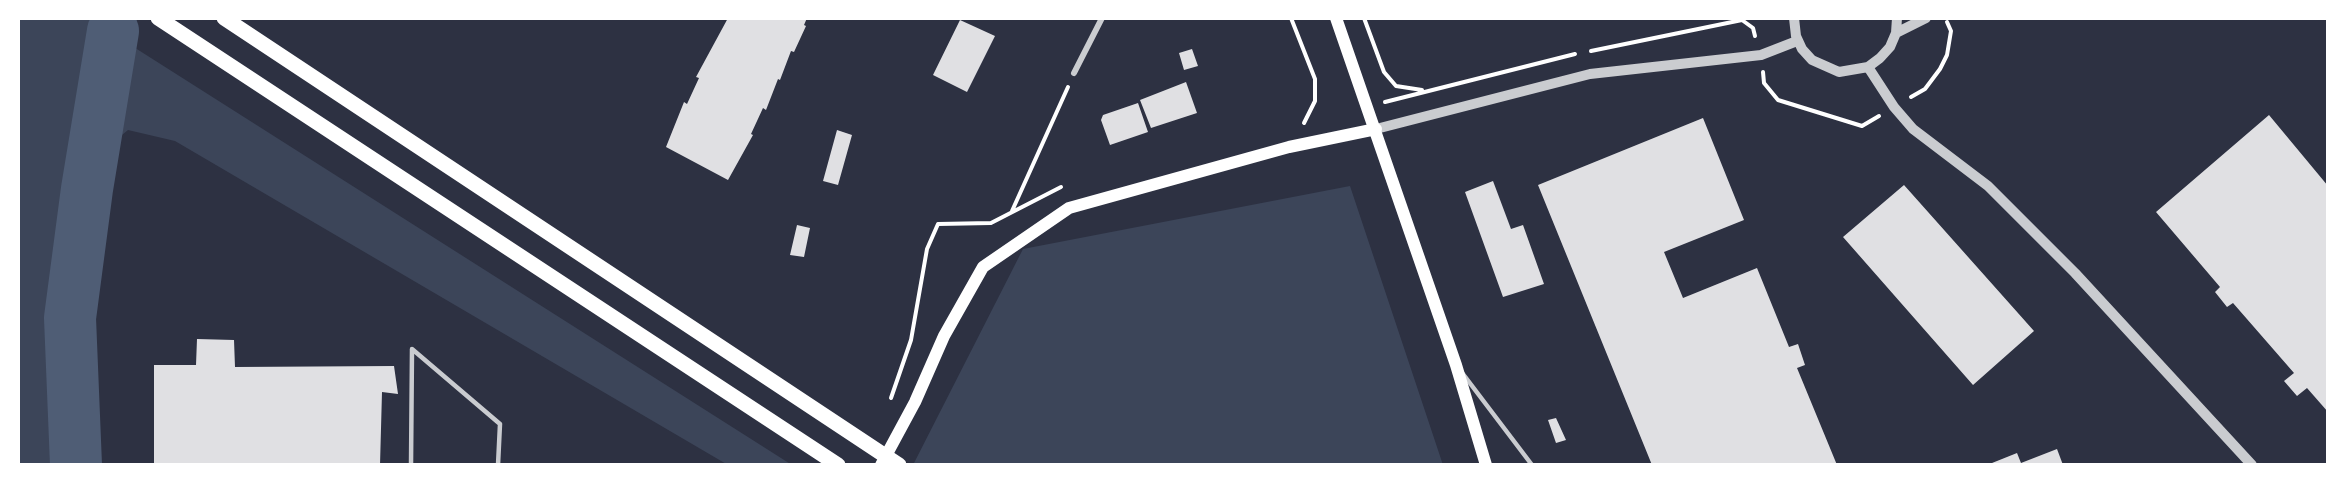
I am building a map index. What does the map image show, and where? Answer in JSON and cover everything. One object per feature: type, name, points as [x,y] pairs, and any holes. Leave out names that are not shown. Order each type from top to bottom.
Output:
[{"type":"main road","points":[[158,18],[788,429],[838,465]]},
{"type":"main road","points":[[224,18],[899,465]]},
{"type":"main road","points":[[1336,18],[1456,365],[1486,465]]},
{"type":"main road","points":[[881,465],[915,402],[944,336],[982,267],[1060,214],[1069,208],[1136,188],[1289,147],[1376,129]]},
{"type":"street","points":[[1074,73],[1102,18]]},
{"type":"street","points":[[1794,18],[1797,42],[1812,60],[1825,68],[1839,72],[1868,67],[1890,47],[1896,33],[1897,18]]},
{"type":"street","points":[[1896,33],[1926,18]]},
{"type":"street","points":[[1376,129],[1590,74],[1761,55],[1797,42]]},
{"type":"street","points":[[1868,67],[1894,107],[1913,129],[1988,186],[2075,273],[2252,465]]},
{"type":"lane","points":[[411,465],[412,349],[500,424],[498,465]]},
{"type":"lane","points":[[1456,365],[1532,465]]},
{"type":"path","points":[[1291,18],[1315,79],[1315,101],[1304,123]]},
{"type":"path","points":[[1364,18],[1384,72],[1396,86],[1425,91]]},
{"type":"path","points":[[1012,212],[1074,73]]},
{"type":"shaded area","points":[[18,18],[88,18],[792,465],[728,465],[175,141],[128,130],[66,181],[92,465],[18,465]]},
{"type":"shaded area","points":[[1350,186],[1443,465],[913,465],[1023,249]]},
{"type":"building","points":[[728,18],[807,18],[804,25],[806,26],[794,52],[791,51],[766,110],[763,108],[751,134],[753,135],[728,180],[666,147],[684,102],[687,104],[699,78],[696,77]]},
{"type":"building","points":[[960,20],[995,36],[967,92],[933,75]]},
{"type":"building","points":[[1192,49],[1198,66],[1184,70],[1179,53]]},
{"type":"building","points":[[1186,82],[1197,113],[1151,128],[1140,100]]},
{"type":"building","points":[[1138,103],[1148,132],[1110,145],[1101,120],[1103,115]]},
{"type":"building","points":[[2269,115],[2328,186],[2328,412],[2307,388],[2297,396],[2284,381],[2294,373],[2233,303],[2227,307],[2215,292],[2220,287],[2156,212]]},
{"type":"building","points":[[1703,118],[1744,220],[1664,252],[1683,298],[1757,268],[1789,347],[1798,344],[1805,365],[1797,368],[1837,465],[1652,465],[1538,185]]},
{"type":"building","points":[[837,130],[852,135],[838,185],[823,181]]},
{"type":"building","points":[[1493,181],[1511,229],[1523,225],[1544,284],[1503,297],[1465,192]]},
{"type":"building","points":[[1904,185],[2034,331],[1973,385],[1843,237]]},
{"type":"building","points":[[797,225],[810,228],[804,257],[790,255]]},
{"type":"building","points":[[197,339],[234,340],[235,367],[394,366],[398,394],[382,392],[380,465],[154,465],[154,365],[196,365]]},
{"type":"building","points":[[1556,418],[1566,440],[1556,443],[1548,420]]},
{"type":"building","points":[[2057,449],[2063,465],[1987,465],[2017,453],[2021,463]]},
{"type":"waterway","points":[[76,465],[70,318],[87,189],[113,31]]}]
